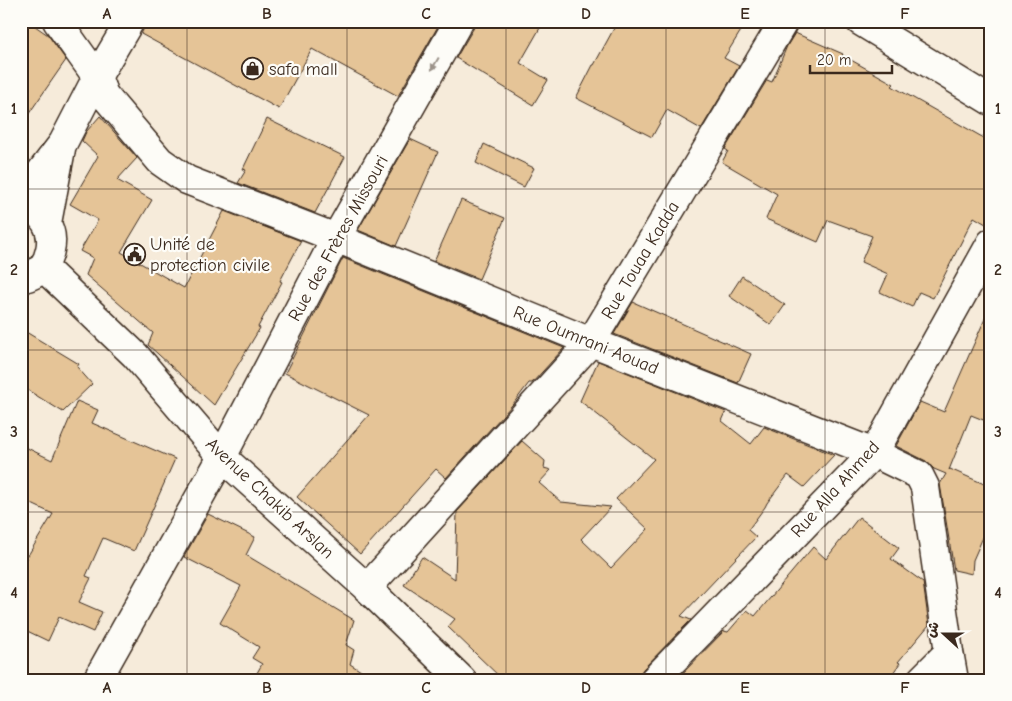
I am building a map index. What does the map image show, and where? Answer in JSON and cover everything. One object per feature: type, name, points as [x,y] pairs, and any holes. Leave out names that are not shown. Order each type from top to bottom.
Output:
[{"type":"street","name":"Rue Oumrani Aouad","points":[[57,21],[97,77],[104,95],[160,161],[187,180],[874,453],[919,475],[925,487],[954,680]]},
{"type":"street","points":[[21,198],[63,143],[97,77],[130,21]]},
{"type":"street","name":"Rue des Frères Missouri","points":[[97,680],[222,457],[336,238],[459,21]]},
{"type":"street","name":"Rue Touaa Kadda","points":[[367,588],[591,342],[784,21]]},
{"type":"street","points":[[860,21],[991,101]]},
{"type":"street","points":[[47,223],[63,143]]},
{"type":"street","points":[[21,205],[27,206],[38,213],[50,229],[52,242],[49,256],[32,273]]},
{"type":"street","name":"Rue Alla Ahmed","points":[[654,680],[874,453],[991,243]]},
{"type":"street","name":"Avenue Chakib Arslan","points":[[32,273],[135,355],[222,457],[367,588],[462,680]]},
{"type":"street","points":[[921,680],[949,652]]},
{"type":"building","points":[[21,21],[28,21],[48,35],[66,60],[21,125]]},
{"type":"building","name":"safa mall","points":[[146,21],[441,21],[398,96],[312,49],[279,109],[141,34]]},
{"type":"building","points":[[475,21],[544,21],[520,63],[548,80],[533,105],[456,58],[473,29]]},
{"type":"building","points":[[618,21],[747,21],[724,58],[739,66],[701,129],[667,110],[652,137],[576,98]]},
{"type":"building","points":[[795,33],[843,54],[894,84],[892,86],[991,142],[991,227],[974,217],[933,298],[919,292],[912,307],[880,292],[888,274],[861,262],[872,236],[828,220],[818,242],[766,219],[777,194],[722,162],[728,151],[725,149],[767,80],[772,82],[787,46]]},
{"type":"building","points":[[100,116],[137,158],[117,180],[152,200],[121,252],[184,288],[224,211],[301,241],[258,327],[260,328],[214,405],[148,345],[153,333],[86,275],[93,258],[80,251],[98,220],[70,204],[98,156],[82,141],[86,132]]},
{"type":"building","points":[[267,119],[345,157],[315,213],[238,183],[246,170],[243,169]]},
{"type":"building","points":[[410,139],[438,152],[396,246],[358,230]]},
{"type":"building","points":[[484,144],[534,168],[524,187],[476,163]]},
{"type":"building","points":[[461,200],[505,218],[479,279],[434,261]]},
{"type":"building","points":[[343,258],[564,348],[532,383],[529,383],[513,404],[446,478],[436,469],[360,554],[297,497],[369,415],[285,373]]},
{"type":"building","points":[[742,276],[785,305],[771,325],[729,296]]},
{"type":"building","points":[[633,302],[751,354],[738,383],[614,334]]},
{"type":"building","points":[[991,305],[991,423],[971,415],[949,470],[991,487],[991,519],[973,560],[972,574],[954,570],[940,484],[946,474],[934,469],[926,461],[896,446],[920,402],[944,412]]},
{"type":"building","points":[[21,329],[79,364],[77,367],[92,384],[63,412],[21,386]]},
{"type":"building","points":[[598,361],[726,412],[722,421],[751,444],[764,427],[834,455],[804,487],[788,475],[748,530],[756,537],[681,616],[691,620],[643,669],[639,680],[503,680],[448,627],[455,619],[404,585],[422,557],[455,579],[457,512],[522,441],[545,461],[544,468],[551,470],[539,483],[561,502],[611,507],[581,539],[611,568],[648,529],[616,499],[654,459],[580,401]]},
{"type":"building","points":[[77,401],[98,410],[92,423],[175,459],[134,551],[103,538],[86,576],[91,578],[79,602],[102,612],[93,632],[59,617],[48,641],[21,628],[21,567],[53,514],[21,499],[21,445],[52,460]]},
{"type":"building","points":[[208,514],[255,537],[246,555],[354,620],[346,645],[354,650],[350,664],[375,680],[253,680],[262,664],[252,658],[259,647],[220,623],[241,586],[184,557]]},
{"type":"building","points":[[859,517],[899,548],[891,559],[923,582],[929,625],[898,662],[900,663],[888,680],[676,680],[724,631],[728,632],[747,610],[755,616],[813,547],[826,559]]},
{"type":"place","name":"safa mall","points":[[253,69]]},
{"type":"place","name":"Unité de protection civile","points":[[134,254]]}]
